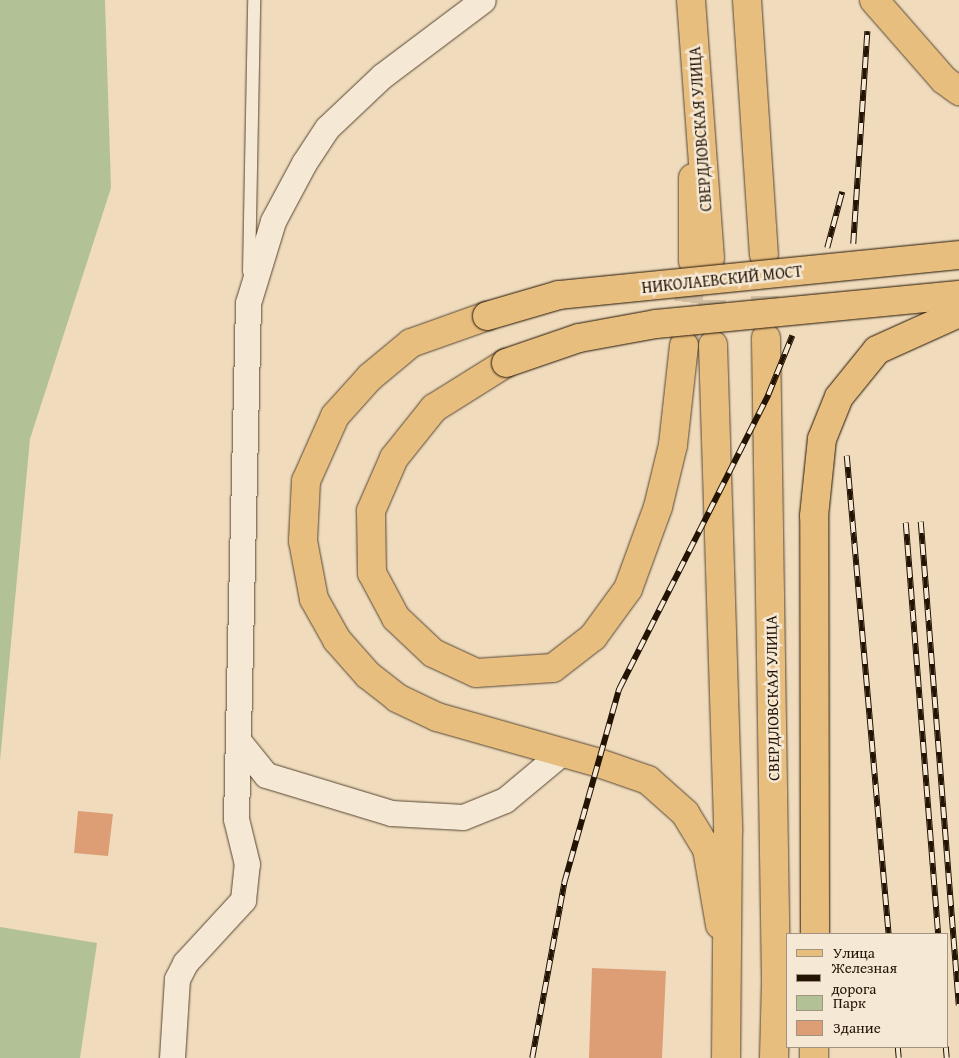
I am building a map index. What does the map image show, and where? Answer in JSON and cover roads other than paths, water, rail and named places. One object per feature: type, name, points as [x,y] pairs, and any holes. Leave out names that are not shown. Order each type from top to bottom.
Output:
[{"type":"main road","points":[[747,0],[764,254]]},
{"type":"main road","points":[[874,0],[944,80],[959,91]]},
{"type":"main road","name":"СВЕРДЛОВСКАЯ УЛИЦА","points":[[692,12],[702,259]]},
{"type":"main road","name":"НИКОЛАЕВСКИЙ МОСТ","points":[[728,968],[707,849],[685,813],[648,780],[596,762],[560,754],[437,717],[397,698],[368,675],[337,640],[314,598],[303,541],[306,481],[335,416],[370,377],[411,343],[487,316],[558,295],[959,254]]},
{"type":"main road","points":[[684,346],[673,444],[658,507],[628,589],[593,637],[553,668],[476,673],[433,653],[396,618],[372,573],[371,511],[394,458],[434,408],[506,363],[579,338],[656,324],[959,294]]},
{"type":"main road","points":[[815,933],[814,516],[822,439],[839,397],[877,350],[959,313]]},
{"type":"main road","name":"СВЕРДЛОВСКАЯ УЛИЦА","points":[[766,338],[776,981],[774,1058]]},
{"type":"main road","points":[[713,345],[728,832],[726,1058]]},
{"type":"street","points":[[172,1058],[177,980],[186,963],[243,900],[247,864],[236,819],[240,743],[248,303],[273,220],[304,163],[327,128],[382,76],[482,0]]},
{"type":"street","points":[[240,743],[266,775],[275,778],[391,813],[463,817],[505,800],[560,754]]},
{"type":"lane","points":[[248,303],[254,0]]},
{"type":"tunnel","points":[[764,254],[766,337]]},
{"type":"tunnel","points":[[710,258],[713,342]]},
{"type":"tunnel","points":[[684,344],[693,261]]},
{"type":"railway","points":[[853,244],[867,31]]},
{"type":"railway","points":[[827,248],[842,192]]},
{"type":"railway","points":[[532,1058],[564,883],[619,689],[768,395],[792,336]]},
{"type":"railway","points":[[847,456],[889,933]]},
{"type":"railway","points":[[921,522],[959,1006]]},
{"type":"railway","points":[[906,523],[938,933]]},
{"type":"railway","points":[[898,1048],[899,1058]]},
{"type":"railway","points":[[946,1048],[947,1058]]}]
